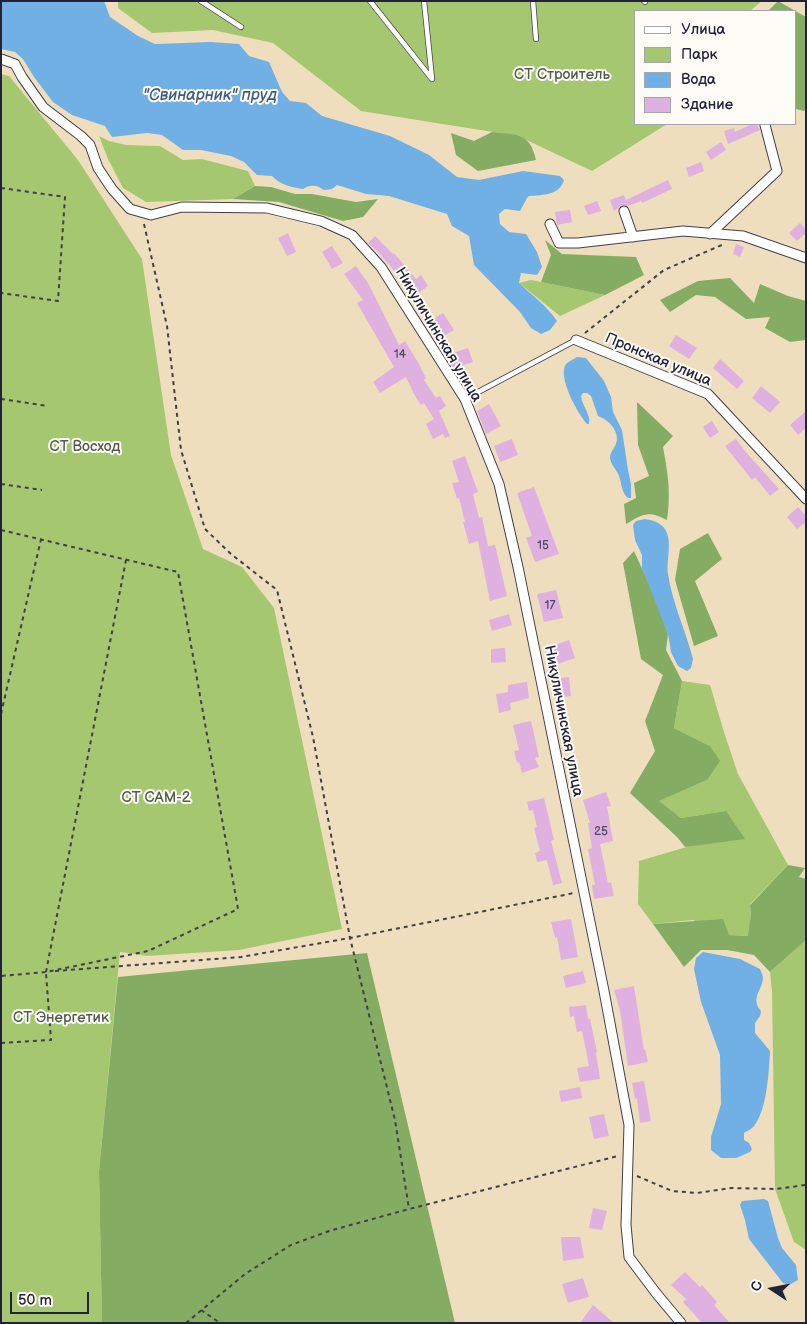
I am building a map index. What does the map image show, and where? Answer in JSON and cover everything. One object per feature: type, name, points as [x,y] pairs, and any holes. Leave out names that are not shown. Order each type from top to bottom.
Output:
[{"type":"street","points":[[1,59],[15,64],[43,107],[90,145],[98,168],[112,189],[130,209],[142,214]]},
{"type":"street","points":[[710,234],[777,171],[765,125]]},
{"type":"street","name":"Никуличинская улица","points":[[142,214],[151,215],[190,206],[267,208],[321,221],[352,235],[381,267],[465,399],[499,484],[518,567],[584,891],[629,1125],[626,1225],[629,1257],[682,1323]]},
{"type":"street","points":[[624,211],[633,237]]},
{"type":"street","points":[[550,224],[559,243],[578,244],[683,231],[743,236],[806,258]]},
{"type":"street","name":"Пронская улица","points":[[576,340],[708,394],[806,499]]},
{"type":"lane","points":[[201,1],[241,27]]},
{"type":"lane","points":[[370,1],[432,79],[424,1]]},
{"type":"lane","points":[[533,1],[536,39]]},
{"type":"lane","points":[[465,399],[576,340]]},
{"type":"path","points":[[1,188],[65,197],[58,301],[1,293]]},
{"type":"path","points":[[142,214],[167,326],[181,450],[205,528],[231,554],[277,590],[314,737],[350,938],[395,1120],[409,1209]]},
{"type":"path","points":[[576,340],[664,270],[726,243]]},
{"type":"path","points":[[1,398],[48,406]]},
{"type":"path","points":[[1,484],[42,490]]},
{"type":"path","points":[[1,530],[178,572],[238,909],[148,951],[46,972]]},
{"type":"path","points":[[1,714],[41,539]]},
{"type":"path","points":[[1,1043],[52,1040],[46,972],[126,560]]},
{"type":"path","points":[[1,976],[241,957],[350,938],[584,891]]},
{"type":"path","points":[[186,1323],[244,1274],[290,1245],[329,1231],[409,1209],[629,1154]]},
{"type":"path","points":[[628,1172],[672,1190],[698,1193],[731,1188],[775,1189],[806,1185]]},
{"type":"path","points":[[201,1310],[220,1323]]},
{"type":"green space","name":"СТ Строитель","points":[[118,1],[762,1],[751,10],[634,10],[634,125],[665,125],[592,171],[518,136],[361,111],[273,43],[213,30],[152,33],[118,8]]},
{"type":"green space","points":[[778,1],[794,10],[769,10]]},
{"type":"green space","points":[[797,12],[806,17],[806,109],[804,111],[797,109]]},
{"type":"green space","points":[[1,74],[9,76],[78,160],[142,259],[171,455],[203,549],[242,567],[274,608],[342,929],[239,950],[147,956],[120,952],[99,1171],[102,1323],[1,1323]]},
{"type":"green space","points":[[492,132],[515,135],[526,140],[530,144],[536,160],[478,171],[456,155],[451,133],[474,141]]},
{"type":"green space","points":[[99,136],[109,141],[126,145],[160,146],[183,160],[202,159],[248,171],[255,186],[233,199],[146,202],[123,188]]},
{"type":"green space","points":[[255,186],[271,187],[295,194],[312,194],[356,202],[378,199],[363,217],[343,221],[279,202],[233,199]]},
{"type":"green space","points":[[545,240],[562,254],[636,257],[644,275],[605,295],[541,282],[551,255]]},
{"type":"green space","points":[[730,278],[754,303],[760,284],[788,296],[806,301],[806,340],[790,342],[765,328],[770,317],[746,319],[715,297],[696,295],[670,312],[660,300],[698,281]]},
{"type":"green space","points":[[531,280],[605,295],[560,316],[519,283]]},
{"type":"green space","points":[[637,402],[673,436],[663,447],[669,501],[667,520],[655,515],[646,514],[626,524],[624,504],[636,498],[634,483],[649,476],[638,445]]},
{"type":"green space","points":[[708,533],[722,559],[695,581],[718,636],[694,646],[675,580],[680,549]]},
{"type":"green space","points":[[634,551],[655,597],[668,634],[666,650],[682,681],[674,728],[710,746],[720,761],[707,780],[659,801],[681,818],[726,811],[745,839],[685,847],[678,838],[630,793],[655,751],[645,721],[663,675],[641,659],[623,563]]},
{"type":"green space","points":[[682,681],[710,685],[738,774],[788,865],[750,904],[749,936],[729,935],[693,920],[653,924],[638,904],[639,861],[690,846],[726,811],[681,818],[658,801],[707,780],[710,746],[674,728]]},
{"type":"green space","points":[[788,865],[805,868],[799,877],[806,879],[806,940],[770,972],[754,955],[727,950],[701,950],[684,967],[653,924],[723,919],[729,935],[748,936],[751,914],[750,905]]},
{"type":"green space","points":[[806,940],[806,1250],[794,1242],[775,1189],[772,991],[770,972]]},
{"type":"green space","points":[[367,953],[455,1323],[102,1323],[99,1171],[118,977]]},
{"type":"water","name":"\"Свинарник\" пруд","points":[[1,1],[104,1],[110,17],[138,36],[155,44],[211,42],[239,44],[249,56],[269,62],[282,92],[290,101],[306,103],[322,116],[390,136],[429,155],[457,177],[479,180],[523,171],[560,176],[564,180],[559,189],[550,193],[529,196],[520,211],[505,209],[499,214],[500,224],[509,232],[526,234],[537,252],[542,267],[537,275],[521,273],[519,283],[557,321],[550,330],[541,334],[531,328],[520,312],[474,265],[469,236],[452,226],[447,214],[389,196],[366,194],[337,185],[332,189],[324,190],[314,186],[303,189],[282,184],[272,176],[257,175],[244,162],[231,156],[201,150],[183,150],[162,135],[147,133],[112,137],[105,126],[72,115],[53,102],[23,59],[15,52],[1,49]]},
{"type":"water","points":[[577,357],[586,358],[604,381],[611,397],[613,412],[622,430],[631,484],[631,498],[628,498],[624,493],[619,476],[610,458],[617,439],[613,428],[605,419],[598,416],[591,396],[583,393],[581,396],[589,420],[589,424],[587,424],[566,386],[564,370],[566,364]]},
{"type":"water","points":[[645,519],[661,525],[665,529],[669,540],[668,574],[670,585],[693,659],[691,668],[687,671],[678,666],[671,652],[668,634],[642,568],[642,555],[635,540],[633,525],[636,521]]},
{"type":"water","points":[[703,952],[740,959],[760,969],[763,977],[757,998],[761,1011],[755,1023],[755,1033],[770,1051],[765,1101],[753,1127],[744,1133],[744,1140],[749,1143],[752,1149],[750,1152],[736,1158],[721,1158],[711,1150],[711,1137],[721,1104],[720,1055],[701,1002],[694,969],[696,958]]},
{"type":"water","points":[[764,1199],[768,1201],[782,1248],[796,1265],[798,1280],[789,1285],[783,1283],[749,1239],[740,1205],[742,1201]]},
{"type":"building","points":[[750,125],[758,125],[760,130],[728,144],[724,131],[734,128],[735,132]]},
{"type":"building","points":[[721,142],[726,150],[711,160],[706,152]]},
{"type":"building","points":[[701,162],[704,171],[689,177],[686,168]]},
{"type":"building","points":[[668,180],[672,189],[642,203],[641,201],[628,206],[622,205],[614,211],[610,200],[624,195],[626,200]]},
{"type":"building","points":[[597,201],[601,211],[588,215],[584,206]]},
{"type":"building","points":[[570,210],[572,222],[557,225],[555,212]]},
{"type":"building","points":[[800,223],[806,229],[806,233],[797,241],[789,233]]},
{"type":"building","points":[[288,233],[296,252],[287,256],[278,238]]},
{"type":"building","points":[[375,236],[394,253],[416,279],[421,275],[428,286],[412,298],[404,288],[407,286],[368,243]]},
{"type":"building","points":[[736,244],[744,247],[740,257],[733,254]]},
{"type":"building","points":[[332,246],[343,263],[332,269],[322,252]]},
{"type":"building","points":[[356,266],[368,283],[399,345],[405,341],[426,378],[424,380],[436,398],[440,396],[446,406],[439,411],[450,436],[445,438],[443,434],[433,439],[426,424],[434,419],[424,403],[421,405],[415,396],[406,377],[380,393],[373,382],[394,367],[357,303],[363,300],[344,274]]},
{"type":"building","points":[[443,313],[454,330],[439,339],[428,322]]},
{"type":"building","points":[[676,335],[697,348],[689,359],[669,346]]},
{"type":"building","points":[[468,348],[473,362],[453,369],[447,355]]},
{"type":"building","points":[[720,359],[744,381],[737,389],[713,368]]},
{"type":"building","points":[[761,386],[780,402],[770,413],[752,398]]},
{"type":"building","points":[[489,404],[501,426],[486,434],[477,411]]},
{"type":"building","points":[[806,411],[806,428],[798,435],[790,425]]},
{"type":"building","points":[[712,421],[719,432],[710,438],[703,427]]},
{"type":"building","points":[[512,439],[518,455],[500,462],[494,446]]},
{"type":"building","points":[[736,439],[779,489],[770,496],[755,477],[752,480],[725,446]]},
{"type":"building","points":[[465,456],[478,492],[473,494],[479,518],[482,517],[488,546],[495,545],[507,596],[490,601],[478,541],[469,544],[459,498],[457,499],[452,483],[459,482],[452,461]]},
{"type":"building","points":[[534,487],[559,554],[535,562],[526,538],[532,536],[517,493]]},
{"type":"building","points":[[798,507],[806,516],[806,522],[797,529],[787,517]]},
{"type":"building","points":[[556,590],[563,618],[544,622],[537,594]]},
{"type":"building","points":[[509,614],[512,625],[492,631],[489,620]]},
{"type":"building","points":[[569,640],[575,658],[555,665],[549,647]]},
{"type":"building","points":[[505,648],[506,662],[491,663],[491,649]]},
{"type":"building","points":[[569,677],[571,696],[555,698],[552,679]]},
{"type":"building","points":[[527,682],[529,698],[510,703],[511,710],[499,713],[496,694],[508,692],[508,685]]},
{"type":"building","points":[[531,721],[539,757],[535,758],[539,767],[522,773],[514,751],[519,750],[513,725]]},
{"type":"building","points":[[606,792],[611,806],[607,807],[613,841],[600,844],[608,883],[611,882],[614,896],[594,899],[592,885],[595,885],[588,849],[592,848],[588,823],[590,823],[583,800]]},
{"type":"building","points":[[544,798],[554,840],[551,841],[562,883],[553,885],[547,860],[537,862],[535,853],[540,851],[534,828],[537,827],[533,810],[529,811],[527,802]]},
{"type":"building","points":[[571,919],[578,957],[561,960],[557,937],[555,938],[551,922]]},
{"type":"building","points":[[583,971],[586,983],[566,988],[563,976]]},
{"type":"building","points":[[634,986],[644,1050],[648,1062],[628,1066],[620,1011],[614,990]]},
{"type":"building","points":[[586,1005],[597,1052],[600,1079],[580,1082],[577,1068],[589,1066],[582,1031],[577,1032],[574,1016],[570,1017],[569,1007]]},
{"type":"building","points":[[644,1081],[651,1121],[640,1123],[637,1098],[635,1099],[632,1083]]},
{"type":"building","points":[[580,1087],[582,1098],[561,1102],[559,1091]]},
{"type":"building","points":[[604,1114],[609,1136],[594,1139],[589,1117]]},
{"type":"building","points":[[593,1208],[607,1211],[602,1230],[589,1228]]},
{"type":"building","points":[[561,1237],[580,1237],[584,1258],[563,1261]]},
{"type":"building","points":[[685,1272],[700,1287],[702,1285],[717,1302],[714,1305],[730,1323],[702,1323],[683,1302],[686,1299],[671,1285]]},
{"type":"building","points":[[583,1278],[589,1297],[568,1303],[562,1284]]},
{"type":"building","points":[[593,1305],[614,1323],[580,1323]]},
{"type":"park label","name":"СТ Восход","points":[[85,447]]},
{"type":"park label","name":"СТ САМ-2","points":[[156,798]]},
{"type":"park label","name":"СТ Энергетик","points":[[61,1018]]}]
